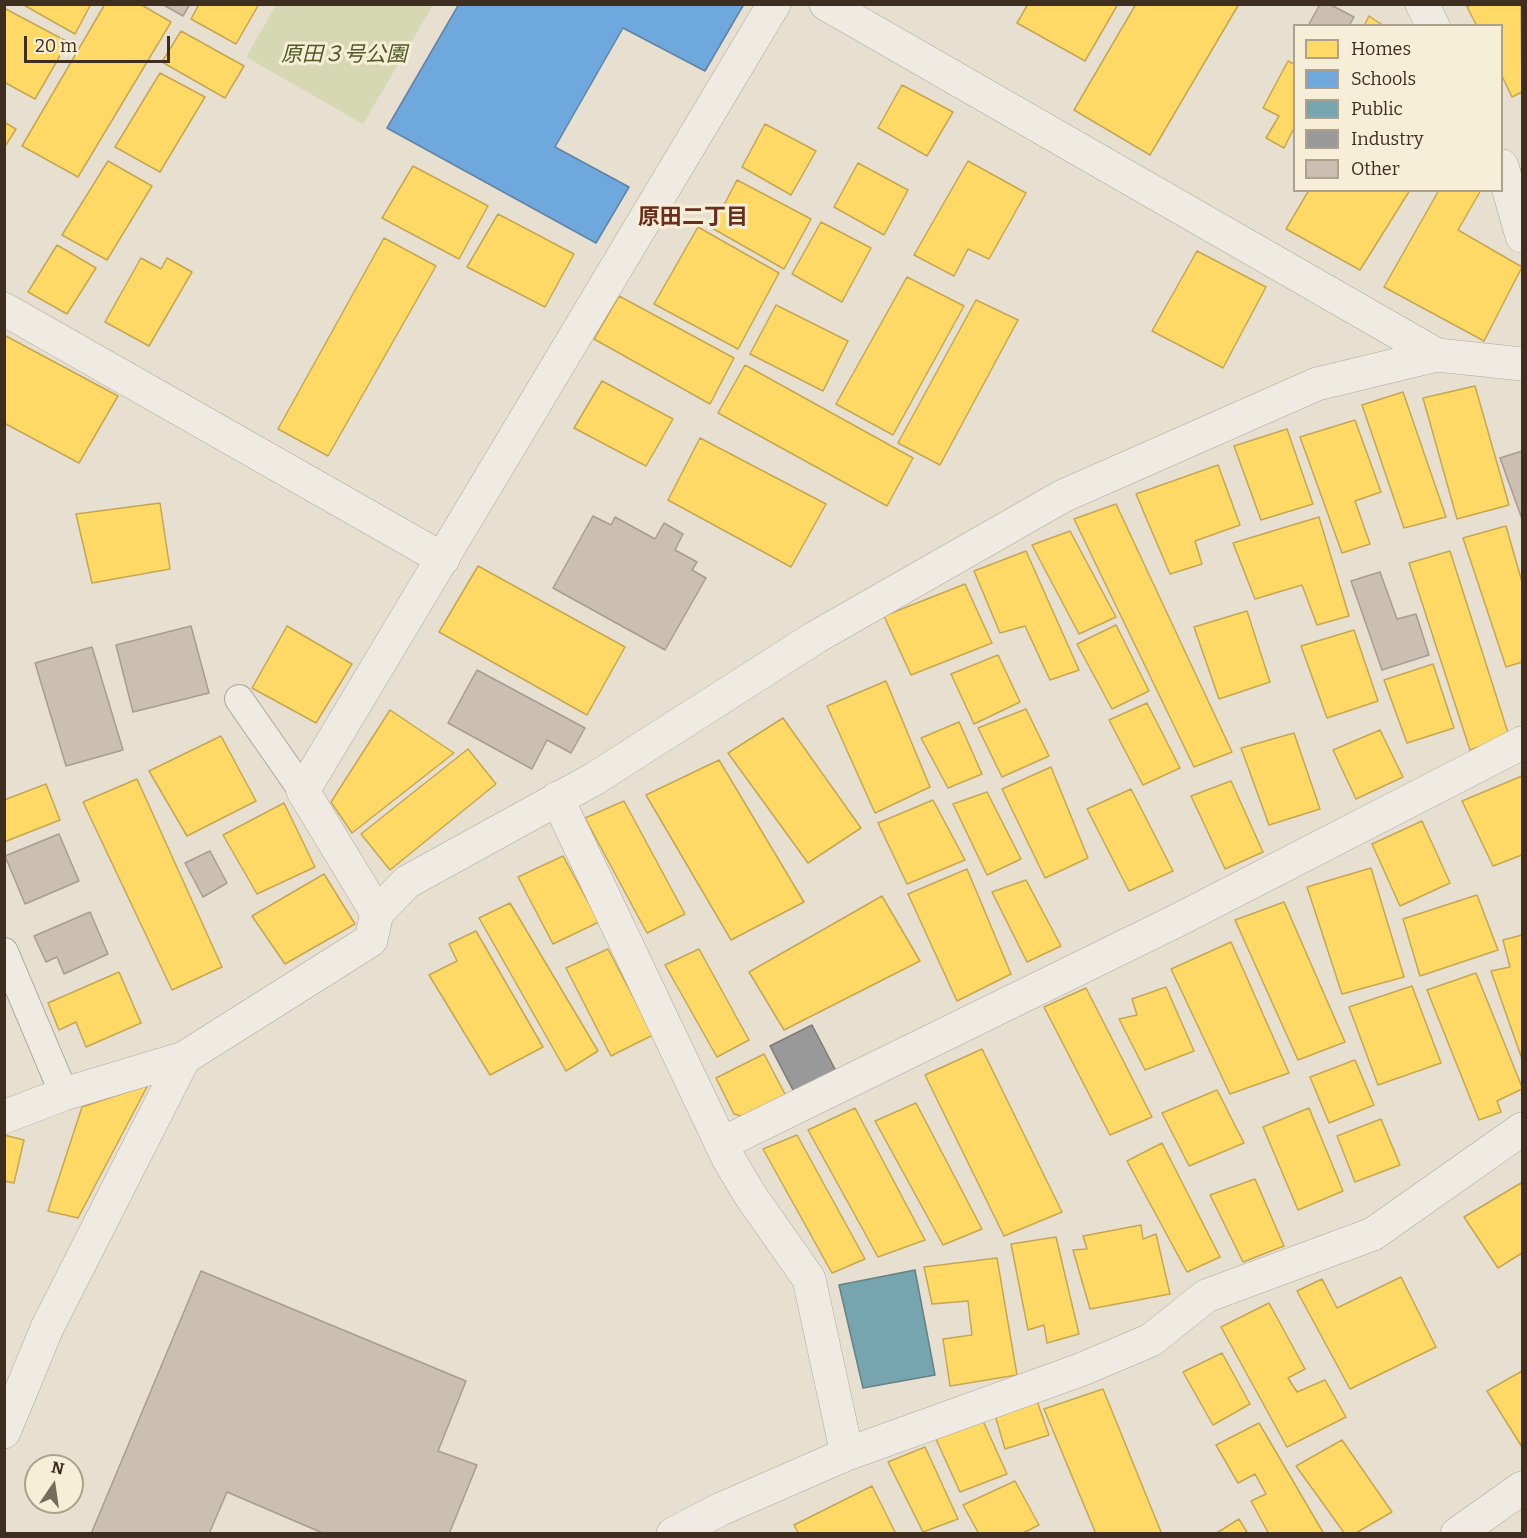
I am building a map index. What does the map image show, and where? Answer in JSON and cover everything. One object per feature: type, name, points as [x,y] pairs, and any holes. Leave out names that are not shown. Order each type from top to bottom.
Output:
[{"type":"street","points":[[377,913],[303,791],[774,4]]},
{"type":"street","points":[[826,4],[1437,355]]},
{"type":"street","points":[[1422,4],[1432,24]]},
{"type":"street","points":[[1503,170],[1522,236]]},
{"type":"street","points":[[4,309],[443,559]]},
{"type":"street","points":[[4,1117],[64,1094],[184,1058],[371,940],[377,913],[407,882],[594,779],[816,637],[1063,496],[1317,384],[1437,355],[1522,364]]},
{"type":"street","points":[[722,1144],[1178,920],[1522,743]]},
{"type":"street","points":[[557,798],[722,1144],[750,1195],[809,1280],[847,1454]]},
{"type":"street","points":[[4,1432],[47,1328],[184,1058]]},
{"type":"street","points":[[673,1533],[721,1509],[847,1454],[1101,1362],[1151,1340],[1206,1296],[1374,1234],[1522,1129]]},
{"type":"street","points":[[1457,1533],[1522,1488]]},
{"type":"lane","points":[[239,699],[303,791]]},
{"type":"lane","points":[[4,952],[64,1094]]},
{"type":"green space","name":"原田３号公園","points":[[276,5],[433,5],[363,124],[246,57]]},
{"type":"building: Homes","points":[[22,4],[91,4],[75,34]]},
{"type":"building: Homes","points":[[105,4],[140,4],[171,22],[78,177],[22,146]]},
{"type":"building: Homes","points":[[199,4],[259,4],[236,44],[191,19]]},
{"type":"building: Homes","points":[[1028,4],[1118,4],[1085,61],[1017,23]]},
{"type":"building: Homes","points":[[1136,4],[1239,4],[1150,155],[1074,110]]},
{"type":"building: Homes","points":[[1473,4],[1521,4],[1522,92],[1512,97],[1503,78],[1503,24],[1476,24],[1467,7]]},
{"type":"building: Homes","points":[[4,8],[68,42],[35,99],[4,82]]},
{"type":"building: Homes","points":[[1369,16],[1381,24],[1365,24]]},
{"type":"building: Homes","points":[[181,31],[244,66],[225,98],[162,62]]},
{"type":"building: Homes","points":[[1288,61],[1293,64],[1293,130],[1284,148],[1266,138],[1279,116],[1263,108]]},
{"type":"building: Homes","points":[[160,73],[205,97],[160,172],[115,147]]},
{"type":"building: Homes","points":[[902,85],[953,112],[927,156],[878,128]]},
{"type":"building: Homes","points":[[4,122],[16,129],[4,148]]},
{"type":"building: Homes","points":[[765,124],[816,151],[791,195],[742,167]]},
{"type":"building: Homes","points":[[108,161],[152,186],[107,260],[62,235]]},
{"type":"building: Homes","points":[[968,161],[1026,193],[989,259],[968,249],[954,276],[914,255]]},
{"type":"building: Homes","points":[[858,163],[908,190],[884,235],[834,207]]},
{"type":"building: Homes","points":[[413,166],[488,206],[459,259],[382,218]]},
{"type":"building: Homes","points":[[737,180],[811,219],[784,269],[712,228]]},
{"type":"building: Homes","points":[[1308,192],[1409,192],[1360,270],[1286,229]]},
{"type":"building: Homes","points":[[1438,192],[1480,192],[1458,230],[1522,267],[1484,341],[1384,287]]},
{"type":"building: Homes","points":[[498,214],[574,254],[545,307],[467,267]]},
{"type":"building: Homes","points":[[821,222],[871,248],[842,302],[792,274]]},
{"type":"building: Homes","points":[[698,227],[779,273],[738,349],[654,304]]},
{"type":"building: Homes","points":[[384,238],[436,266],[328,456],[278,429]]},
{"type":"building: Homes","points":[[57,245],[96,268],[67,314],[28,292]]},
{"type":"building: Homes","points":[[1197,251],[1266,287],[1223,368],[1152,331]]},
{"type":"building: Homes","points":[[141,258],[161,269],[167,258],[192,272],[149,346],[105,322]]},
{"type":"building: Homes","points":[[907,277],[964,306],[893,435],[836,404]]},
{"type":"building: Homes","points":[[619,296],[734,358],[710,404],[594,339]]},
{"type":"building: Homes","points":[[976,300],[1018,320],[940,465],[898,443]]},
{"type":"building: Homes","points":[[776,305],[848,341],[823,391],[750,354]]},
{"type":"building: Homes","points":[[4,335],[118,396],[79,463],[4,423]]},
{"type":"building: Homes","points":[[745,365],[913,458],[887,506],[718,413]]},
{"type":"building: Homes","points":[[602,381],[673,419],[646,466],[574,428]]},
{"type":"building: Homes","points":[[1475,386],[1509,505],[1457,519],[1423,398]]},
{"type":"building: Homes","points":[[1403,392],[1446,517],[1404,528],[1362,405]]},
{"type":"building: Homes","points":[[1355,420],[1381,492],[1355,501],[1370,544],[1342,553],[1300,437]]},
{"type":"building: Homes","points":[[1287,429],[1313,504],[1261,520],[1234,446]]},
{"type":"building: Homes","points":[[700,438],[826,504],[791,567],[668,500]]},
{"type":"building: Homes","points":[[1218,465],[1240,525],[1195,541],[1202,564],[1170,574],[1136,494]]},
{"type":"building: Homes","points":[[160,503],[170,569],[92,583],[76,514]]},
{"type":"building: Homes","points":[[1116,504],[1232,752],[1194,767],[1074,519]]},
{"type":"building: Homes","points":[[1319,517],[1349,616],[1317,625],[1302,585],[1255,599],[1233,543]]},
{"type":"building: Homes","points":[[1506,526],[1522,582],[1522,662],[1506,667],[1463,538]]},
{"type":"building: Homes","points":[[1070,531],[1116,617],[1079,634],[1032,545]]},
{"type":"building: Homes","points":[[1026,551],[1079,670],[1050,680],[1025,626],[1000,633],[974,571]]},
{"type":"building: Homes","points":[[1450,551],[1509,736],[1470,750],[1409,563]]},
{"type":"building: Homes","points":[[478,566],[625,647],[587,715],[439,632]]},
{"type":"building: Homes","points":[[965,584],[992,643],[911,675],[884,616]]},
{"type":"building: Homes","points":[[1247,611],[1270,682],[1219,699],[1194,627]]},
{"type":"building: Homes","points":[[1116,625],[1149,691],[1112,709],[1077,644]]},
{"type":"building: Homes","points":[[287,626],[352,664],[316,723],[252,688]]},
{"type":"building: Homes","points":[[1354,630],[1378,701],[1327,718],[1301,646]]},
{"type":"building: Homes","points":[[998,655],[1020,702],[974,724],[951,674]]},
{"type":"building: Homes","points":[[1433,664],[1454,728],[1407,743],[1384,680]]},
{"type":"building: Homes","points":[[886,681],[930,787],[875,813],[827,706]]},
{"type":"building: Homes","points":[[1147,703],[1180,768],[1143,785],[1109,720]]},
{"type":"building: Homes","points":[[1026,709],[1049,756],[1002,777],[978,728]]},
{"type":"building: Homes","points":[[390,710],[454,753],[352,833],[331,802]]},
{"type":"building: Homes","points":[[783,718],[861,828],[808,863],[728,753]]},
{"type":"building: Homes","points":[[959,722],[982,774],[948,788],[921,738]]},
{"type":"building: Homes","points":[[1380,730],[1403,777],[1356,799],[1333,750]]},
{"type":"building: Homes","points":[[1294,733],[1320,809],[1269,825],[1241,748]]},
{"type":"building: Homes","points":[[221,736],[256,801],[187,836],[149,771]]},
{"type":"building: Homes","points":[[468,749],[496,784],[390,870],[361,834]]},
{"type":"building: Homes","points":[[719,760],[804,902],[731,940],[646,795]]},
{"type":"building: Homes","points":[[1051,767],[1088,858],[1045,878],[1002,789]]},
{"type":"building: Homes","points":[[1522,776],[1522,855],[1493,866],[1462,801]]},
{"type":"building: Homes","points":[[137,779],[222,967],[172,990],[83,802]]},
{"type":"building: Homes","points":[[1231,781],[1263,852],[1225,869],[1191,796]]},
{"type":"building: Homes","points":[[46,784],[60,820],[4,842],[4,800]]},
{"type":"building: Homes","points":[[1131,789],[1173,871],[1129,891],[1087,809]]},
{"type":"building: Homes","points":[[987,792],[1021,859],[987,875],[953,804]]},
{"type":"building: Homes","points":[[933,800],[965,860],[907,884],[878,823]]},
{"type":"building: Homes","points":[[624,801],[685,914],[647,933],[585,818]]},
{"type":"building: Homes","points":[[284,803],[315,867],[257,894],[223,835]]},
{"type":"building: Homes","points":[[1422,821],[1450,883],[1400,906],[1372,844]]},
{"type":"building: Homes","points":[[563,856],[599,922],[553,944],[518,877]]},
{"type":"building: Homes","points":[[1371,868],[1404,977],[1342,994],[1307,887]]},
{"type":"building: Homes","points":[[967,869],[1011,974],[957,1001],[908,894]]},
{"type":"building: Homes","points":[[324,874],[355,924],[285,964],[252,916]]},
{"type":"building: Homes","points":[[1026,880],[1061,946],[1027,962],[992,892]]},
{"type":"building: Homes","points":[[1477,895],[1498,950],[1420,976],[1403,919]]},
{"type":"building: Homes","points":[[882,896],[920,961],[784,1030],[749,972]]},
{"type":"building: Homes","points":[[1284,902],[1345,1042],[1298,1060],[1235,920]]},
{"type":"building: Homes","points":[[510,903],[598,1051],[566,1071],[479,918]]},
{"type":"building: Homes","points":[[476,931],[543,1047],[490,1075],[429,975],[457,961],[449,944]]},
{"type":"building: Homes","points":[[1522,935],[1522,1059],[1491,971],[1510,967],[1503,940]]},
{"type":"building: Homes","points":[[1231,942],[1289,1073],[1230,1094],[1171,969]]},
{"type":"building: Homes","points":[[608,949],[653,1035],[611,1056],[566,968]]},
{"type":"building: Homes","points":[[699,949],[749,1040],[717,1057],[665,965]]},
{"type":"building: Homes","points":[[119,972],[141,1023],[86,1047],[76,1022],[59,1030],[48,1003]]},
{"type":"building: Homes","points":[[1476,973],[1522,1087],[1497,1101],[1501,1112],[1479,1120],[1427,990]]},
{"type":"building: Homes","points":[[1412,986],[1441,1063],[1378,1085],[1349,1007]]},
{"type":"building: Homes","points":[[1166,987],[1194,1051],[1145,1070],[1119,1019],[1137,1015],[1132,999]]},
{"type":"building: Homes","points":[[1086,988],[1152,1117],[1110,1135],[1044,1007]]},
{"type":"building: Homes","points":[[982,1049],[1062,1212],[1004,1236],[925,1075]]},
{"type":"building: Homes","points":[[764,1054],[787,1098],[749,1118],[734,1114],[716,1078]]},
{"type":"building: Homes","points":[[1355,1060],[1374,1105],[1329,1123],[1310,1077]]},
{"type":"building: Homes","points":[[148,1085],[78,1218],[48,1211],[82,1107]]},
{"type":"building: Homes","points":[[1217,1090],[1244,1143],[1189,1166],[1162,1113]]},
{"type":"building: Homes","points":[[916,1103],[982,1229],[943,1245],[875,1121]]},
{"type":"building: Homes","points":[[855,1108],[925,1240],[878,1257],[808,1130]]},
{"type":"building: Homes","points":[[1309,1108],[1343,1191],[1298,1210],[1263,1127]]},
{"type":"building: Homes","points":[[1381,1119],[1400,1165],[1355,1182],[1337,1136]]},
{"type":"building: Homes","points":[[4,1135],[24,1140],[14,1183],[4,1181]]},
{"type":"building: Homes","points":[[797,1135],[865,1259],[832,1273],[763,1149]]},
{"type":"building: Homes","points":[[1162,1143],[1220,1257],[1187,1272],[1127,1161]]},
{"type":"building: Homes","points":[[1255,1179],[1284,1246],[1243,1262],[1210,1195]]},
{"type":"building: Homes","points":[[1521,1183],[1522,1253],[1498,1268],[1464,1217]]},
{"type":"building: Homes","points":[[1141,1225],[1143,1239],[1156,1234],[1170,1294],[1090,1309],[1073,1250],[1087,1249],[1083,1236]]},
{"type":"building: Homes","points":[[1056,1237],[1079,1334],[1047,1343],[1044,1325],[1028,1330],[1011,1244]]},
{"type":"building: Homes","points":[[997,1258],[1017,1375],[950,1386],[943,1339],[972,1335],[968,1301],[932,1304],[924,1267]]},
{"type":"building: Homes","points":[[1401,1277],[1436,1347],[1350,1389],[1297,1291],[1322,1279],[1337,1308]]},
{"type":"building: Homes","points":[[1269,1303],[1305,1369],[1288,1378],[1297,1392],[1325,1380],[1346,1417],[1287,1447],[1221,1327]]},
{"type":"building: Homes","points":[[1222,1353],[1250,1404],[1213,1425],[1183,1372]]},
{"type":"building: Homes","points":[[1522,1371],[1522,1447],[1487,1391]]},
{"type":"building: Homes","points":[[1103,1389],[1161,1532],[1155,1534],[1096,1534],[1044,1409]]},
{"type":"building: Homes","points":[[1037,1401],[1049,1435],[1005,1449],[995,1415]]},
{"type":"building: Homes","points":[[983,1421],[1007,1474],[960,1492],[935,1437]]},
{"type":"building: Homes","points":[[1259,1423],[1324,1534],[1269,1534],[1251,1501],[1266,1494],[1255,1474],[1238,1483],[1216,1445]]},
{"type":"building: Homes","points":[[1342,1440],[1392,1512],[1354,1534],[1345,1534],[1296,1466]]},
{"type":"building: Homes","points":[[925,1447],[958,1519],[923,1532],[888,1462]]},
{"type":"building: Homes","points":[[1015,1481],[1039,1525],[1021,1534],[979,1534],[963,1505]]},
{"type":"building: Homes","points":[[872,1486],[896,1534],[799,1534],[794,1525]]},
{"type":"building: Homes","points":[[1239,1519],[1248,1534],[1215,1534]]},
{"type":"building: Schools","points":[[459,4],[744,4],[705,71],[623,28],[555,147],[629,187],[596,243],[387,128]]},
{"type":"building: Public","points":[[915,1270],[935,1375],[863,1388],[839,1285]]},
{"type":"building: Industry","points":[[812,1025],[837,1073],[795,1094],[770,1046]]},
{"type":"building: Other","points":[[162,4],[190,4],[183,16]]},
{"type":"building: Other","points":[[1320,4],[1329,4],[1354,17],[1350,24],[1309,24]]},
{"type":"building: Other","points":[[1522,451],[1522,519],[1500,458]]},
{"type":"building: Other","points":[[593,516],[611,525],[615,517],[655,539],[664,523],[683,534],[675,550],[697,562],[692,570],[706,578],[665,650],[553,588]]},
{"type":"building: Other","points":[[1380,572],[1397,619],[1416,614],[1429,655],[1382,670],[1351,581]]},
{"type":"building: Other","points":[[191,626],[209,693],[133,712],[116,645]]},
{"type":"building: Other","points":[[92,647],[123,750],[66,766],[35,663]]},
{"type":"building: Other","points":[[477,670],[585,728],[571,753],[547,740],[532,769],[448,723]]},
{"type":"building: Other","points":[[59,834],[79,881],[25,904],[5,856]]},
{"type":"building: Other","points":[[210,851],[227,883],[203,897],[185,863]]},
{"type":"building: Other","points":[[90,912],[108,954],[64,974],[57,957],[46,962],[34,936]]},
{"type":"building: Other","points":[[201,1271],[466,1381],[438,1451],[477,1465],[449,1534],[325,1534],[227,1492],[209,1534],[91,1534]]},
{"type":"district","name":"原田二丁目","points":[[693,218]]}]
